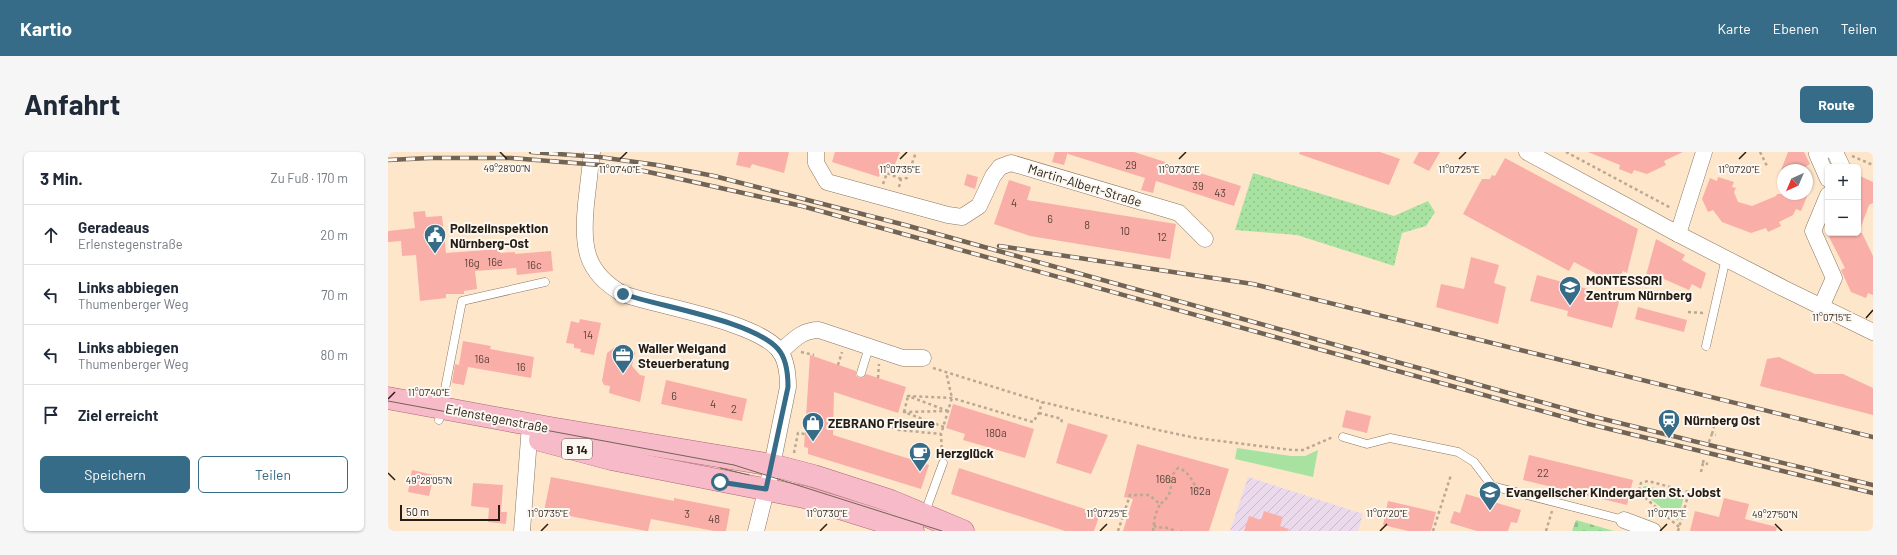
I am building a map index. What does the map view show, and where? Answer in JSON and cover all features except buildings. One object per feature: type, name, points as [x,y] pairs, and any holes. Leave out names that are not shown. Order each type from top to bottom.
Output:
[{"type":"main road","name":"Erlenstegenstraße","points":[[388,398],[440,414],[529,431],[772,465]]},
{"type":"main road","name":"Erlenstegenstraße","points":[[388,410],[440,414]]},
{"type":"main road","name":"Erlenstegenstraße","points":[[529,431],[611,459],[741,486],[766,489]]},
{"type":"main road","name":"B 14","points":[[772,465],[814,476],[872,495],[918,523]]},
{"type":"main road","name":"B 14","points":[[766,489],[918,523],[963,531]]},
{"type":"street","points":[[592,152],[584,226],[585,242],[590,263],[600,277],[612,288],[628,295],[750,331],[769,341],[780,352],[787,373],[788,387],[772,465],[756,531]]},
{"type":"street","name":"Martin-Albert-Straße","points":[[816,152],[816,163],[827,182],[948,215],[962,217],[979,206],[993,176],[1000,167],[1011,163],[1179,213],[1205,239]]},
{"type":"street","points":[[1527,152],[1678,234],[1821,307],[1872,327]]},
{"type":"street","points":[[1678,234],[1704,152]]},
{"type":"street","points":[[1823,152],[1817,154],[1825,172]]},
{"type":"street","points":[[1821,307],[1834,278],[1812,231],[1826,200]]},
{"type":"street","points":[[780,352],[798,335],[808,330],[819,330],[903,358],[923,358]]},
{"type":"street","points":[[522,531],[529,431]]},
{"type":"street","points":[[1624,520],[1653,531]]},
{"type":"lane","points":[[1706,346],[1726,258]]},
{"type":"lane","points":[[440,414],[462,301],[545,282]]},
{"type":"lane","points":[[861,373],[869,347]]},
{"type":"lane","points":[[1343,437],[1367,444],[1390,438],[1458,452],[1474,462],[1492,486],[1624,520]]},
{"type":"lane","points":[[918,523],[943,462]]},
{"type":"path","points":[[884,181],[887,173],[901,179],[907,178],[916,152]]},
{"type":"path","points":[[1566,152],[1684,215]]},
{"type":"path","points":[[1760,152],[1768,168]]},
{"type":"path","points":[[1842,158],[1873,164]]},
{"type":"path","points":[[896,200],[901,179]]},
{"type":"path","points":[[1688,312],[1714,313]]},
{"type":"path","points":[[923,358],[934,369],[1042,402],[1196,438],[1292,450],[1303,450],[1334,436],[1343,437]]},
{"type":"path","points":[[943,462],[941,434],[952,398],[946,372]]},
{"type":"path","points":[[908,396],[952,398],[1033,422],[1039,413],[1042,402]]},
{"type":"path","points":[[908,396],[948,411]]},
{"type":"path","points":[[904,412],[908,396]]},
{"type":"path","points":[[904,412],[948,411]]},
{"type":"path","points":[[904,412],[944,427]]},
{"type":"path","points":[[1039,413],[1062,419],[1061,424]]},
{"type":"path","points":[[833,428],[883,424],[899,430],[941,434]]},
{"type":"path","points":[[1709,442],[1714,427]]},
{"type":"path","points":[[1712,434],[1716,435]]},
{"type":"path","points":[[1701,472],[1704,458]]},
{"type":"path","points":[[1703,463],[1708,464]]},
{"type":"path","points":[[1153,531],[1160,504],[1169,494],[1171,486],[1168,479],[1175,470],[1178,468],[1182,469],[1191,477],[1195,486],[1200,490]]},
{"type":"path","points":[[1433,531],[1451,475]]},
{"type":"path","points":[[1679,527],[1642,495],[1639,487],[1641,483],[1648,481],[1711,498]]},
{"type":"path","points":[[1678,531],[1689,492]]},
{"type":"path","points":[[1118,531],[1130,495],[1149,495],[1160,504]]},
{"type":"path","points":[[1546,531],[1554,503]]},
{"type":"path","points":[[1154,524],[1156,527],[1169,528],[1175,531]]},
{"type":"shaded area","points":[[1248,477],[1363,514],[1358,531],[1230,531]]},
{"type":"green space","points":[[1253,173],[1394,216],[1428,201],[1435,212],[1426,226],[1402,233],[1394,266],[1297,235],[1235,230]]},
{"type":"green space","points":[[1237,448],[1291,456],[1305,456],[1318,450],[1313,477],[1235,459]]},
{"type":"green space","points":[[1644,486],[1684,496],[1678,521],[1643,493],[1642,489]]},
{"type":"green space","points":[[1576,520],[1614,531],[1572,531]]},
{"type":"tram line","points":[[388,401],[734,465],[942,531]]},
{"type":"tram line","points":[[720,468],[749,475]]},
{"type":"railway","points":[[531,152],[599,157],[657,165],[714,176],[905,225],[1595,417],[1873,485]]},
{"type":"railway","points":[[388,160],[430,158],[511,158],[600,165],[644,171],[802,206],[1589,424],[1873,493]]},
{"type":"railway","points":[[999,246],[1253,284],[1873,437]]},
{"type":"place","name":"Polizeiinspektion Nürnberg-Ost","points":[[435,254]]},
{"type":"place","name":"MONTESSORI Zentrum Nürnberg","points":[[1570,306]]},
{"type":"place","name":"Waller Weigand Steuerberatung","points":[[623,374]]},
{"type":"place","name":"Nürnberg Ost","points":[[1669,440]]},
{"type":"place","name":"ZEBRANO Friseure","points":[[813,442]]},
{"type":"place","name":"Herzglück","points":[[920,472]]},
{"type":"place","name":"Evangelischer Kindergarten St. Jobst","points":[[1490,512]]},
{"type":"route","points":[[623,294],[740,327],[760,335],[769,341],[780,352],[787,373],[788,387],[766,489],[720,482]]}]
